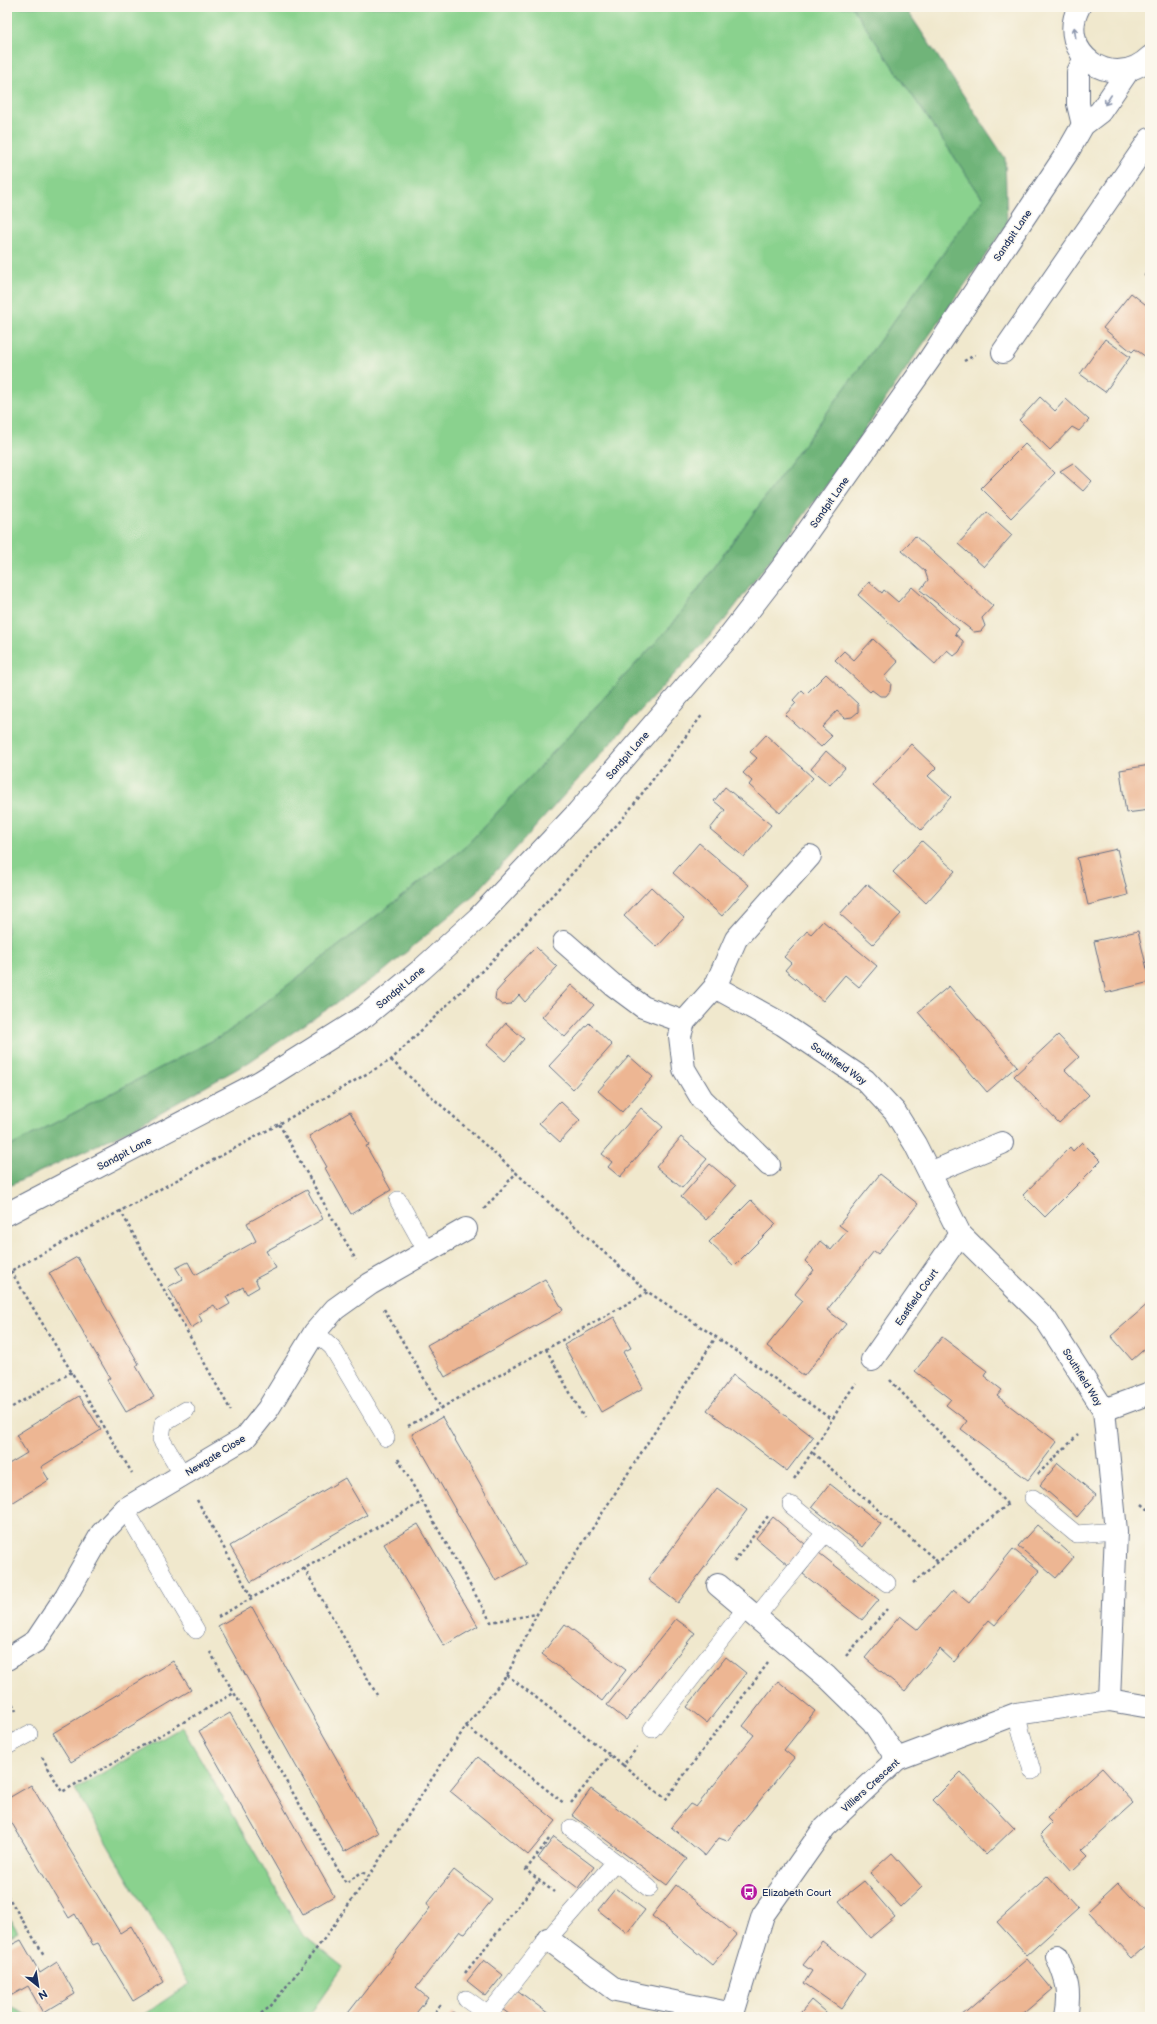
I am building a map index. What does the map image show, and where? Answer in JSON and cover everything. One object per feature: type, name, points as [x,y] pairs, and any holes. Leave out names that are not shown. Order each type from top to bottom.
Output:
[{"type":"street","points":[[1079,7],[1075,15],[1073,30],[1077,45],[1085,58],[1098,67],[1113,71],[1128,71],[1142,64],[1150,57]]},
{"type":"street","points":[[1083,125],[1078,104],[1078,72],[1085,58]]},
{"type":"street","name":"Sandpit Lane","points":[[7,1214],[266,1078],[365,1016],[422,969],[478,918],[578,812],[726,640],[784,566],[929,360],[1067,153],[1083,125],[1100,112],[1128,71]]},
{"type":"street","points":[[1003,352],[1150,139]]},
{"type":"street","points":[[769,1165],[702,1099],[684,1069],[680,1036],[684,1022],[715,987],[736,939],[810,856]]},
{"type":"street","points":[[564,942],[612,984],[643,1007],[684,1022]]},
{"type":"street","name":"Southfield Way","points":[[715,987],[782,1024],[865,1080],[895,1112],[915,1144],[960,1234],[1045,1318],[1104,1410],[1116,1532],[1109,1700]]},
{"type":"street","points":[[930,1173],[1002,1143]]},
{"type":"street","name":"Newgate Close","points":[[7,1659],[36,1641],[66,1596],[102,1533],[125,1509],[246,1438],[268,1409],[314,1332],[336,1309],[370,1284],[466,1229]]},
{"type":"street","name":"Eastfield Court","points":[[872,1360],[960,1234]]},
{"type":"street","points":[[1104,1410],[1150,1392]]},
{"type":"street","points":[[718,1585],[828,1677],[873,1722],[897,1759]]},
{"type":"street","name":"Villiers Crescent","points":[[732,2016],[763,1915],[825,1827],[897,1759],[1016,1714],[1109,1700],[1150,1706]]},
{"type":"street","points":[[548,1939],[616,1990],[732,2016]]},
{"type":"street","points":[[1057,1956],[1068,1984],[1066,2017]]},
{"type":"lane","points":[[398,1200],[427,1252]]},
{"type":"lane","points":[[314,1332],[332,1347],[386,1438]]},
{"type":"lane","points":[[183,1475],[161,1438],[163,1424],[186,1410]]},
{"type":"lane","points":[[1033,1498],[1076,1534],[1116,1532]]},
{"type":"lane","points":[[791,1505],[887,1583]]},
{"type":"lane","points":[[125,1509],[196,1630]]},
{"type":"lane","points":[[652,1729],[751,1612],[825,1532]]},
{"type":"lane","points":[[1016,1714],[1032,1771]]},
{"type":"lane","points":[[7,1746],[29,1734]]},
{"type":"lane","points":[[571,1828],[649,1888]]},
{"type":"lane","points":[[466,1999],[489,2016],[548,1939],[615,1862]]},
{"type":"path","points":[[391,1060],[517,1172],[648,1292],[716,1336],[831,1419]]},
{"type":"path","points":[[279,1124],[441,1408]]},
{"type":"path","points":[[466,1229],[517,1172]]},
{"type":"path","points":[[120,1210],[246,1438]]},
{"type":"path","points":[[11,1270],[147,1497]]},
{"type":"path","points":[[537,1614],[492,1622],[386,1438],[648,1292]]},
{"type":"path","points":[[256,2017],[270,2007],[324,1939],[370,1876],[466,1726],[507,1675],[537,1614],[716,1336]]},
{"type":"path","points":[[546,1349],[584,1418]]},
{"type":"path","points":[[790,1484],[813,1452],[831,1419],[872,1360],[1007,1504]]},
{"type":"path","points":[[7,1410],[72,1372]]},
{"type":"path","points":[[1034,1478],[1104,1410]]},
{"type":"path","points":[[813,1452],[938,1562]]},
{"type":"path","points":[[183,1475],[252,1598]]},
{"type":"path","points":[[912,1584],[1013,1499]]},
{"type":"path","points":[[370,1876],[362,1872],[346,1883],[196,1630],[422,1502]]},
{"type":"path","points":[[718,1585],[772,1510]]},
{"type":"path","points":[[304,1568],[377,1695]]},
{"type":"path","points":[[828,1677],[892,1603]]},
{"type":"path","points":[[507,1675],[666,1799],[785,1640]]},
{"type":"path","points":[[7,1693],[62,1792],[234,1693]]},
{"type":"path","points":[[466,1726],[569,1806],[610,1755]]},
{"type":"path","points":[[623,1765],[652,1729]]},
{"type":"path","points":[[571,1828],[563,1822],[526,1870],[575,1908]]},
{"type":"path","points":[[463,1976],[539,1880]]},
{"type":"path","points":[[7,1895],[44,1955]]},
{"type":"path","points":[[432,2017],[445,2000]]},
{"type":"green space","points":[[7,7],[852,7],[983,199],[672,625],[464,848],[225,1034],[7,1148]]},
{"type":"green space","points":[[852,7],[905,7],[1005,158],[1007,225],[914,357],[835,474],[724,621],[627,725],[477,892],[384,971],[249,1062],[131,1129],[7,1187],[7,1148],[225,1034],[464,848],[672,625],[983,199]]},
{"type":"green space","points":[[182,1727],[302,1934],[343,1967],[308,2017],[140,2017],[189,1984],[75,1789]]},
{"type":"green space","points":[[7,1914],[18,1932],[7,1938]]},
{"type":"green space","points":[[7,2005],[31,2017],[7,2017]]},
{"type":"building","points":[[1150,270],[1150,284],[1144,275]]},
{"type":"building","points":[[1131,293],[1150,308],[1150,352],[1146,357],[1135,349],[1132,352],[1103,328]]},
{"type":"building","points":[[1105,339],[1130,357],[1105,392],[1080,374]]},
{"type":"building","points":[[1040,397],[1055,411],[1066,399],[1089,420],[1079,431],[1072,427],[1050,450],[1019,420]]},
{"type":"building","points":[[1025,444],[1055,473],[1011,518],[981,488]]},
{"type":"building","points":[[1073,463],[1092,481],[1083,491],[1060,471]]},
{"type":"building","points":[[987,512],[1012,535],[984,567],[958,544]]},
{"type":"building","points":[[915,536],[993,606],[982,618],[985,626],[981,631],[974,632],[920,590],[928,580],[925,571],[902,551]]},
{"type":"building","points":[[869,582],[882,593],[884,590],[898,602],[912,587],[959,629],[955,634],[963,641],[963,645],[959,652],[954,656],[947,650],[935,664],[858,595]]},
{"type":"building","points":[[873,639],[898,662],[884,677],[891,683],[890,691],[886,696],[880,696],[872,690],[870,692],[835,660],[844,651],[854,660]]},
{"type":"building","points":[[826,674],[858,704],[858,712],[852,717],[845,718],[837,711],[822,727],[832,736],[821,747],[785,715],[796,703],[793,700],[802,690],[806,694]]},
{"type":"building","points":[[766,735],[813,778],[780,813],[749,785],[752,781],[743,773],[757,758],[750,752]]},
{"type":"building","points":[[911,744],[936,768],[928,776],[951,797],[921,830],[873,785]]},
{"type":"building","points":[[826,751],[845,768],[830,785],[811,769]]},
{"type":"building","points":[[1150,765],[1150,810],[1126,813],[1120,770]]},
{"type":"building","points":[[725,787],[771,825],[744,857],[710,829],[725,810],[714,801]]},
{"type":"building","points":[[922,841],[955,871],[926,903],[893,872]]},
{"type":"building","points":[[699,843],[749,885],[722,916],[673,873]]},
{"type":"building","points":[[1117,849],[1128,895],[1088,905],[1077,858]]},
{"type":"building","points":[[867,884],[901,914],[873,944],[840,914]]},
{"type":"building","points":[[651,887],[684,918],[657,947],[624,916]]},
{"type":"building","points":[[823,921],[877,966],[859,987],[845,975],[823,1001],[785,970],[791,963],[784,957],[807,931],[811,934]]},
{"type":"building","points":[[1138,931],[1150,982],[1106,993],[1094,941]]},
{"type":"building","points":[[536,947],[557,967],[525,1002],[519,995],[511,1004],[502,1005],[495,999],[496,992],[505,982],[503,981]]},
{"type":"building","points":[[571,985],[594,1005],[565,1037],[542,1017]]},
{"type":"building","points":[[949,986],[1017,1066],[987,1092],[918,1012]]},
{"type":"building","points":[[506,1023],[524,1039],[505,1061],[487,1045]]},
{"type":"building","points":[[589,1023],[612,1045],[573,1089],[549,1066]]},
{"type":"building","points":[[1058,1035],[1079,1057],[1065,1070],[1089,1095],[1059,1123],[1014,1076]]},
{"type":"building","points":[[629,1056],[653,1077],[622,1112],[598,1091]]},
{"type":"building","points":[[560,1101],[580,1120],[560,1142],[539,1123]]},
{"type":"building","points":[[641,1108],[663,1127],[620,1177],[608,1167],[612,1162],[602,1154]]},
{"type":"building","points":[[350,1112],[369,1145],[366,1146],[391,1190],[351,1214],[309,1136]]},
{"type":"building","points":[[681,1137],[707,1159],[682,1188],[656,1167]]},
{"type":"building","points":[[1082,1142],[1101,1161],[1045,1217],[1023,1195],[1070,1147],[1073,1151]]},
{"type":"building","points":[[710,1164],[736,1186],[706,1220],[681,1197]]},
{"type":"building","points":[[880,1174],[918,1204],[878,1254],[874,1251],[827,1310],[846,1324],[804,1376],[767,1346],[803,1301],[795,1294],[814,1270],[805,1261],[820,1241],[831,1250],[847,1231],[839,1225]]},
{"type":"building","points":[[307,1190],[323,1219],[266,1251],[276,1268],[255,1279],[259,1287],[247,1294],[243,1287],[226,1297],[230,1304],[218,1311],[214,1305],[198,1314],[202,1321],[191,1328],[168,1287],[183,1279],[176,1268],[188,1262],[195,1275],[256,1241],[247,1223]]},
{"type":"building","points":[[751,1200],[776,1224],[734,1266],[709,1242]]},
{"type":"building","points":[[77,1257],[139,1364],[136,1366],[154,1397],[126,1412],[107,1380],[110,1378],[49,1273]]},
{"type":"building","points":[[545,1279],[563,1310],[445,1377],[427,1345]]},
{"type":"building","points":[[1150,1302],[1150,1344],[1132,1360],[1111,1336]]},
{"type":"building","points":[[614,1317],[631,1348],[623,1352],[643,1388],[601,1412],[564,1345]]},
{"type":"building","points":[[942,1337],[987,1371],[984,1376],[1002,1390],[997,1396],[1057,1442],[1028,1480],[961,1429],[967,1421],[946,1405],[951,1399],[915,1371]]},
{"type":"building","points":[[733,1375],[813,1437],[787,1471],[707,1410]]},
{"type":"building","points":[[79,1396],[101,1430],[41,1467],[49,1480],[7,1506],[7,1465],[27,1453],[16,1435]]},
{"type":"building","points":[[442,1417],[526,1564],[496,1581],[412,1434]]},
{"type":"building","points":[[1058,1463],[1096,1495],[1077,1517],[1040,1485]]},
{"type":"building","points":[[345,1478],[367,1515],[251,1582],[230,1546]]},
{"type":"building","points":[[830,1484],[881,1524],[863,1547],[812,1507]]},
{"type":"building","points":[[717,1488],[747,1510],[678,1603],[648,1580]]},
{"type":"building","points":[[773,1517],[805,1544],[788,1565],[756,1538]]},
{"type":"building","points":[[418,1524],[478,1626],[444,1646],[384,1544]]},
{"type":"building","points":[[1037,1525],[1074,1557],[1056,1578],[1018,1546]]},
{"type":"building","points":[[1013,1549],[1040,1571],[995,1625],[989,1620],[954,1662],[940,1649],[905,1691],[865,1658],[900,1616],[918,1630],[953,1590],[969,1603]]},
{"type":"building","points":[[819,1553],[879,1600],[862,1620],[803,1574]]},
{"type":"building","points":[[252,1607],[378,1833],[344,1852],[218,1626]]},
{"type":"building","points":[[676,1619],[695,1633],[626,1720],[607,1705]]},
{"type":"building","points":[[565,1624],[626,1670],[602,1701],[542,1654]]},
{"type":"building","points":[[726,1657],[746,1673],[707,1723],[687,1707]]},
{"type":"building","points":[[173,1661],[191,1690],[71,1762],[53,1733]]},
{"type":"building","points":[[778,1681],[815,1711],[784,1750],[794,1758],[727,1841],[719,1838],[705,1856],[671,1827],[690,1804],[696,1807],[754,1735],[743,1726]]},
{"type":"building","points":[[230,1713],[334,1896],[303,1914],[199,1731]]},
{"type":"building","points":[[478,1757],[556,1821],[528,1855],[450,1791]]},
{"type":"building","points":[[1102,1768],[1134,1803],[1082,1850],[1088,1856],[1072,1871],[1040,1835],[1052,1823],[1047,1818]]},
{"type":"building","points":[[961,1772],[1014,1828],[986,1855],[933,1800]]},
{"type":"building","points":[[31,1785],[120,1933],[131,1926],[164,1982],[133,2001],[98,1943],[93,1945],[75,1914],[69,1918],[7,1815],[7,1799]]},
{"type":"building","points":[[591,1789],[687,1859],[667,1885],[572,1815]]},
{"type":"building","points":[[554,1837],[594,1867],[578,1888],[538,1858]]},
{"type":"building","points":[[892,1853],[922,1887],[901,1907],[870,1873]]},
{"type":"building","points":[[454,1870],[492,1900],[465,1933],[460,1931],[416,1988],[428,1998],[413,2017],[345,2017],[430,1908],[427,1903]]},
{"type":"building","points":[[1048,1876],[1078,1909],[1027,1955],[997,1922]]},
{"type":"building","points":[[864,1881],[895,1917],[870,1938],[839,1901]]},
{"type":"building","points":[[1118,1883],[1150,1917],[1150,1942],[1132,1958],[1088,1911]]},
{"type":"building","points":[[676,1885],[737,1935],[712,1965],[652,1916]]},
{"type":"building","points":[[616,1888],[645,1910],[627,1933],[598,1910]]},
{"type":"building","points":[[21,1940],[40,1973],[57,1962],[75,1994],[43,2013],[28,1986],[12,1995],[7,1987],[7,1947]]},
{"type":"building","points":[[822,1941],[865,1974],[841,2009],[804,1983],[812,1971],[803,1965]]},
{"type":"building","points":[[1027,1959],[1052,1989],[1019,2017],[960,2017]]},
{"type":"building","points":[[484,1960],[503,1975],[486,1996],[467,1981]]},
{"type":"building","points":[[517,1990],[553,2017],[513,2017],[502,2009]]},
{"type":"building","points":[[811,2000],[831,2017],[797,2017]]},
{"type":"building","points":[[453,2012],[459,2017],[449,2017]]},
{"type":"place","name":"Elizabeth Court","points":[[749,1892]]}]
